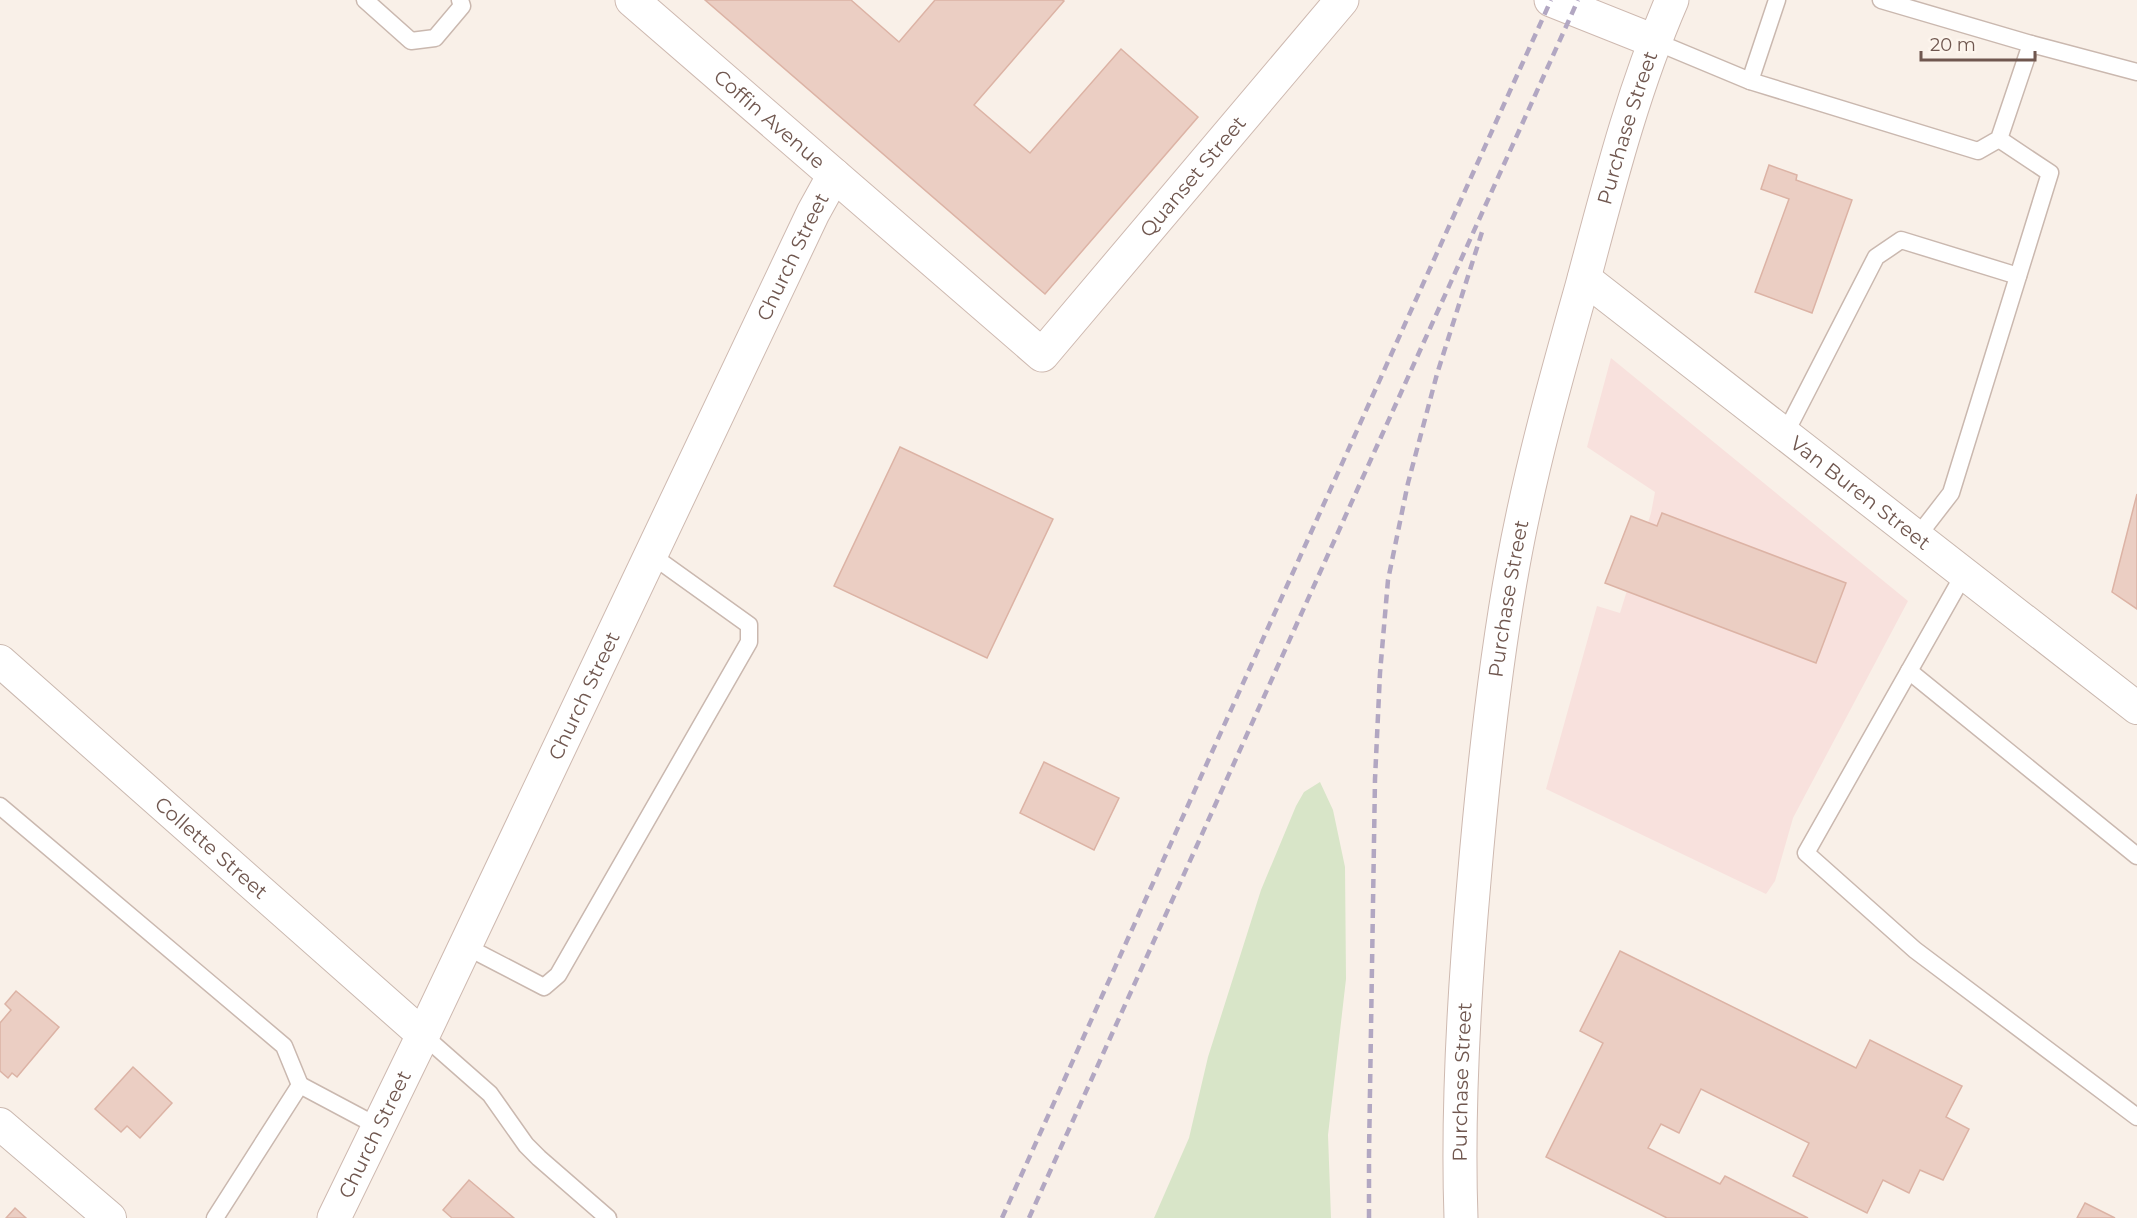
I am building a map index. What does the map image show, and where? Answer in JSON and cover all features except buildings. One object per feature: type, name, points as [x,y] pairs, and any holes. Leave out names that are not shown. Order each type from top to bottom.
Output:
[{"type":"main road","name":"Coffin Avenue","points":[[632,0],[1042,355]]},
{"type":"main road","name":"Quanset Street","points":[[1042,355],[1342,0]]},
{"type":"main road","points":[[1551,0],[1654,41]]},
{"type":"main road","name":"Purchase Street","points":[[1461,1218],[1463,1025],[1469,929],[1497,663],[1514,563],[1534,467],[1628,119],[1654,41],[1672,0]]},
{"type":"main road","name":"Church Street","points":[[334,1218],[813,213],[834,175]]},
{"type":"street","name":"Van Buren Street","points":[[1584,278],[2137,708]]},
{"type":"street","name":"Collette Street","points":[[0,661],[423,1035]]},
{"type":"street","points":[[0,1124],[110,1218]]},
{"type":"lane","points":[[365,0],[411,41],[435,38],[462,6],[460,0]]},
{"type":"lane","points":[[1750,81],[1777,0]]},
{"type":"lane","points":[[1881,0],[2137,72]]},
{"type":"lane","points":[[1654,41],[1750,81],[1978,151],[1999,139],[2031,44]]},
{"type":"lane","points":[[1917,537],[1951,493],[2050,173],[1999,139]]},
{"type":"lane","points":[[1785,435],[1876,257],[1901,240],[2018,276]]},
{"type":"lane","points":[[465,946],[544,987],[558,975],[749,642],[749,625],[650,554]]},
{"type":"lane","points":[[1965,574],[1806,853],[1915,950],[2137,1117]]},
{"type":"lane","points":[[1909,671],[2137,855]]},
{"type":"lane","points":[[0,806],[284,1046],[300,1085],[379,1126]]},
{"type":"lane","points":[[423,1035],[490,1094],[526,1145],[539,1158],[608,1218]]},
{"type":"lane","points":[[215,1218],[300,1085]]},
{"type":"shaded area","points":[[1611,358],[1908,601],[1793,818],[1775,881],[1766,894],[1546,789],[1597,606],[1620,613],[1651,513],[1655,492],[1587,447]]},
{"type":"green space","points":[[1320,782],[1333,810],[1345,867],[1346,979],[1328,1135],[1331,1218],[1154,1218],[1189,1138],[1208,1057],[1261,890],[1296,806],[1304,792]]},
{"type":"railway","points":[[1002,1218],[1551,0]]},
{"type":"railway","points":[[1029,1218],[1578,0]]},
{"type":"railway","points":[[1369,1218],[1375,779],[1380,673],[1388,580],[1408,483],[1437,374],[1482,232]]}]
